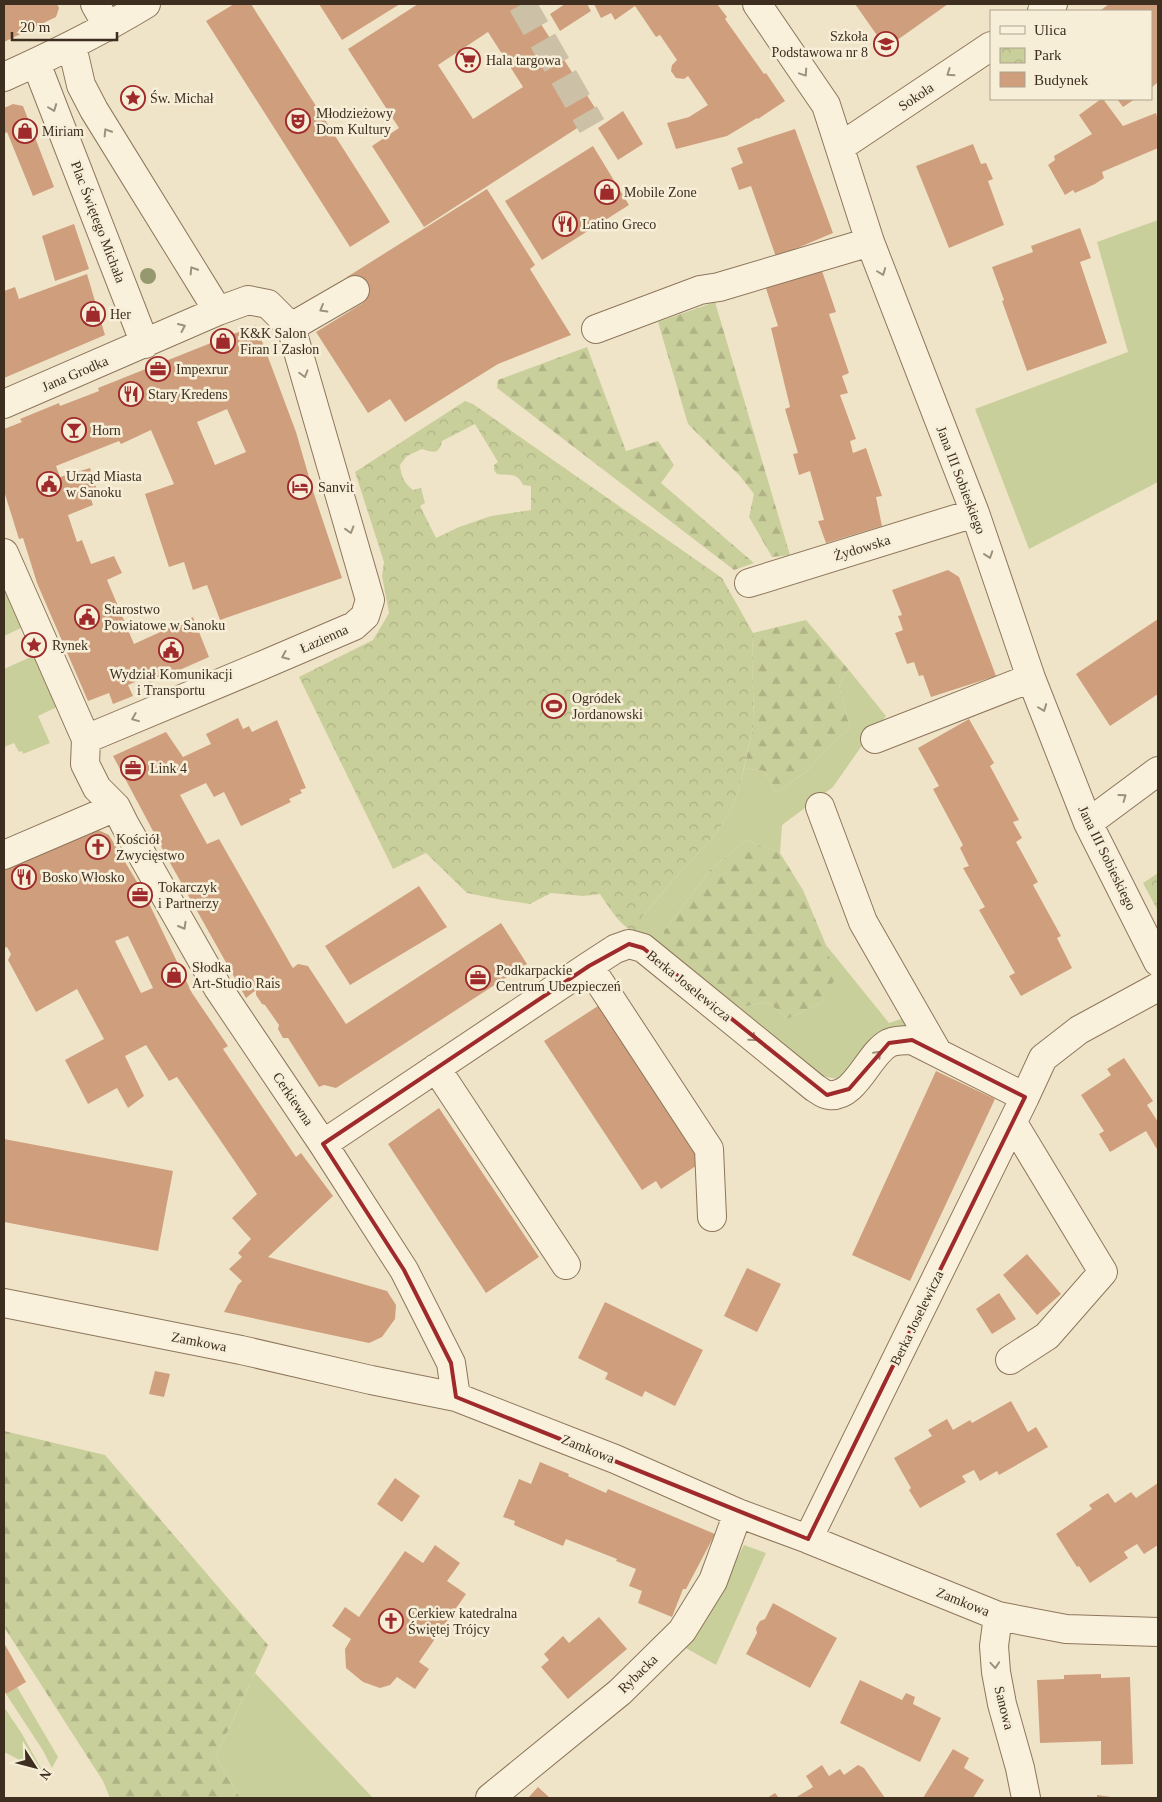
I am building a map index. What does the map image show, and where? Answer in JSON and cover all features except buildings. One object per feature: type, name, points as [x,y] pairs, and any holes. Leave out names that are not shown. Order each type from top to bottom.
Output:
[{"type":"street","points":[[4,77],[72,46],[101,16],[146,4]]},
{"type":"street","name":"Jana III Sobieskiego","points":[[757,4],[826,105],[870,242],[975,513],[1031,678],[1088,823],[1158,962]]},
{"type":"street","points":[[72,46],[81,85],[94,110],[218,311]]},
{"type":"street","name":"Sokoła","points":[[840,147],[990,47]]},
{"type":"street","name":"Plac Świętego Michała","points":[[36,63],[145,344]]},
{"type":"street","points":[[596,329],[700,290],[719,288],[870,242]]},
{"type":"street","points":[[145,344],[218,311],[248,300],[268,304],[290,327],[355,290]]},
{"type":"street","name":"Łazienna","points":[[86,739],[325,640],[354,626],[364,616],[370,600],[290,327]]},
{"type":"street","name":"Jana Grodka","points":[[4,404],[145,344]]},
{"type":"street","name":"Żydowska","points":[[749,583],[975,513]]},
{"type":"street","points":[[4,553],[86,739],[85,764],[97,788],[116,807],[4,856]]},
{"type":"street","points":[[875,738],[1031,678]]},
{"type":"street","points":[[1088,823],[1158,771]]},
{"type":"street","name":"Cerkiewna","points":[[116,807],[124,825],[218,988],[323,1144],[404,1270],[451,1363],[456,1397]]},
{"type":"street","points":[[820,807],[863,922],[938,1052]]},
{"type":"street","name":"Berka Joselewicza","points":[[323,1144],[615,949],[629,944],[643,948],[815,1088],[827,1095],[837,1095],[849,1089],[889,1043],[912,1040],[1025,1097]]},
{"type":"street","points":[[589,966],[709,1149],[712,1217]]},
{"type":"street","name":"Berka Joselewicza","points":[[808,1539],[1043,1058],[1078,1030],[1158,987]]},
{"type":"street","points":[[436,1068],[566,1265]]},
{"type":"street","points":[[1010,1360],[1047,1336],[1103,1272],[1012,1122]]},
{"type":"street","name":"Zamkowa","points":[[4,1303],[241,1350],[371,1380],[456,1397],[615,1459],[738,1513],[808,1539],[998,1616],[1066,1629],[1158,1632]]},
{"type":"street","name":"Rybacka","points":[[490,1798],[620,1692],[682,1631],[713,1580],[738,1513]]},
{"type":"street","name":"Sanowa","points":[[998,1616],[994,1646],[996,1672],[1002,1704],[1020,1768],[1026,1798]]},
{"type":"highlighted area","points":[[629,944],[643,948],[827,1095],[849,1089],[889,1043],[912,1040],[1025,1097],[808,1539],[456,1397],[451,1363],[404,1270],[323,1144],[589,966]]},
{"type":"green space","points":[[1158,220],[1158,482],[1029,549],[975,409],[1128,352],[1097,242]]},
{"type":"green space","points":[[715,302],[790,555],[772,557],[749,517],[754,494],[740,476],[688,424],[658,322]]},
{"type":"green space","points":[[587,347],[626,451],[658,441],[674,465],[661,483],[754,563],[734,570],[497,388],[498,380]]},
{"type":"green space","points":[[465,401],[473,404],[722,578],[753,633],[754,722],[740,785],[730,812],[715,835],[642,917],[642,935],[635,933],[623,924],[600,894],[583,896],[551,893],[530,904],[467,893],[426,853],[393,869],[299,677],[373,640],[389,613],[382,576],[384,562],[355,472]],"holes":[[[475,424],[498,462],[494,465],[494,470],[497,474],[515,476],[523,485],[531,486],[531,510],[491,516],[459,527],[436,538],[420,506],[425,503],[421,488],[413,490],[407,485],[402,476],[400,465],[407,456],[422,449],[435,452],[441,446],[442,441]]]},
{"type":"green space","points":[[4,588],[21,628],[4,636]]},
{"type":"green space","points":[[806,620],[848,669],[839,686],[850,728],[826,749],[808,770],[776,793],[764,771],[744,768],[754,722],[753,633]]},
{"type":"green space","points":[[35,655],[57,707],[38,716],[50,743],[23,754],[22,751],[19,752],[14,743],[4,747],[4,669]]},
{"type":"green space","points":[[848,669],[886,716],[863,744],[833,787],[782,825],[780,853],[746,840],[710,870],[664,931],[664,950],[642,935],[642,917],[715,835],[730,812],[744,768],[764,771],[776,793],[808,770],[826,749],[850,728],[839,686]]},
{"type":"green space","points":[[746,840],[780,853],[803,890],[826,945],[835,979],[821,1003],[787,1019],[768,1002],[741,1007],[718,997],[664,950],[664,931],[710,870]]},
{"type":"green space","points":[[1158,873],[1158,911],[1143,883]]},
{"type":"green space","points":[[826,945],[889,1023],[907,1017],[907,1028],[838,1079],[815,1075],[718,997],[741,1007],[768,1002],[787,1019],[821,1003],[834,979]]},
{"type":"green space","points":[[4,1431],[105,1455],[268,1645],[216,1756],[240,1798],[110,1798],[103,1781],[4,1627]]},
{"type":"green space","points":[[744,1545],[766,1553],[716,1665],[684,1647],[700,1626]]},
{"type":"green space","points":[[255,1673],[373,1798],[240,1798],[216,1756]]},
{"type":"green space","points":[[17,1687],[58,1757],[52,1768],[42,1749],[6,1694]]},
{"type":"green space","points":[[4,1707],[22,1734],[43,1772],[4,1752]]},
{"type":"tunnel","points":[[522,4],[592,126]]},
{"type":"place","name":"Szkoła Podstawowa nr 8","points":[[886,44]]},
{"type":"place","name":"Hala targowa","points":[[468,60]]},
{"type":"place","name":"Św. Michał","points":[[133,98]]},
{"type":"place","name":"Młodzieżowy Dom Kultury","points":[[298,121]]},
{"type":"place","name":"Miriam","points":[[25,131]]},
{"type":"place","name":"Mobile Zone","points":[[607,192]]},
{"type":"place","name":"Latino Greco","points":[[565,224]]},
{"type":"place","name":"Her","points":[[93,314]]},
{"type":"place","name":"K&K Salon Firan I Zasłon","points":[[223,341]]},
{"type":"place","name":"Impexrur","points":[[158,369]]},
{"type":"place","name":"Stary Kredens","points":[[131,394]]},
{"type":"place","name":"Horn","points":[[74,430]]},
{"type":"place","name":"Urząd Miasta w Sanoku","points":[[49,484]]},
{"type":"place","name":"Sanvit","points":[[300,487]]},
{"type":"place","name":"Starostwo Powiatowe w Sanoku","points":[[87,617]]},
{"type":"place","name":"Rynek","points":[[34,645]]},
{"type":"place","name":"Wydział Komunikacji i Transportu","points":[[171,650]]},
{"type":"place","name":"Ogródek Jordanowski","points":[[554,706]]},
{"type":"place","name":"Link 4","points":[[133,768]]},
{"type":"place","name":"Kościół Zwycięstwo","points":[[98,847]]},
{"type":"place","name":"Bosko Włosko","points":[[24,877]]},
{"type":"place","name":"Tokarczyk i Partnerzy","points":[[140,895]]},
{"type":"place","name":"Słodka Art-Studio Rais","points":[[174,975]]},
{"type":"place","name":"Podkarpackie Centrum Ubezpieczeń","points":[[478,978]]},
{"type":"place","name":"Cerkiew katedralna Świętej Trójcy","points":[[391,1621]]}]
